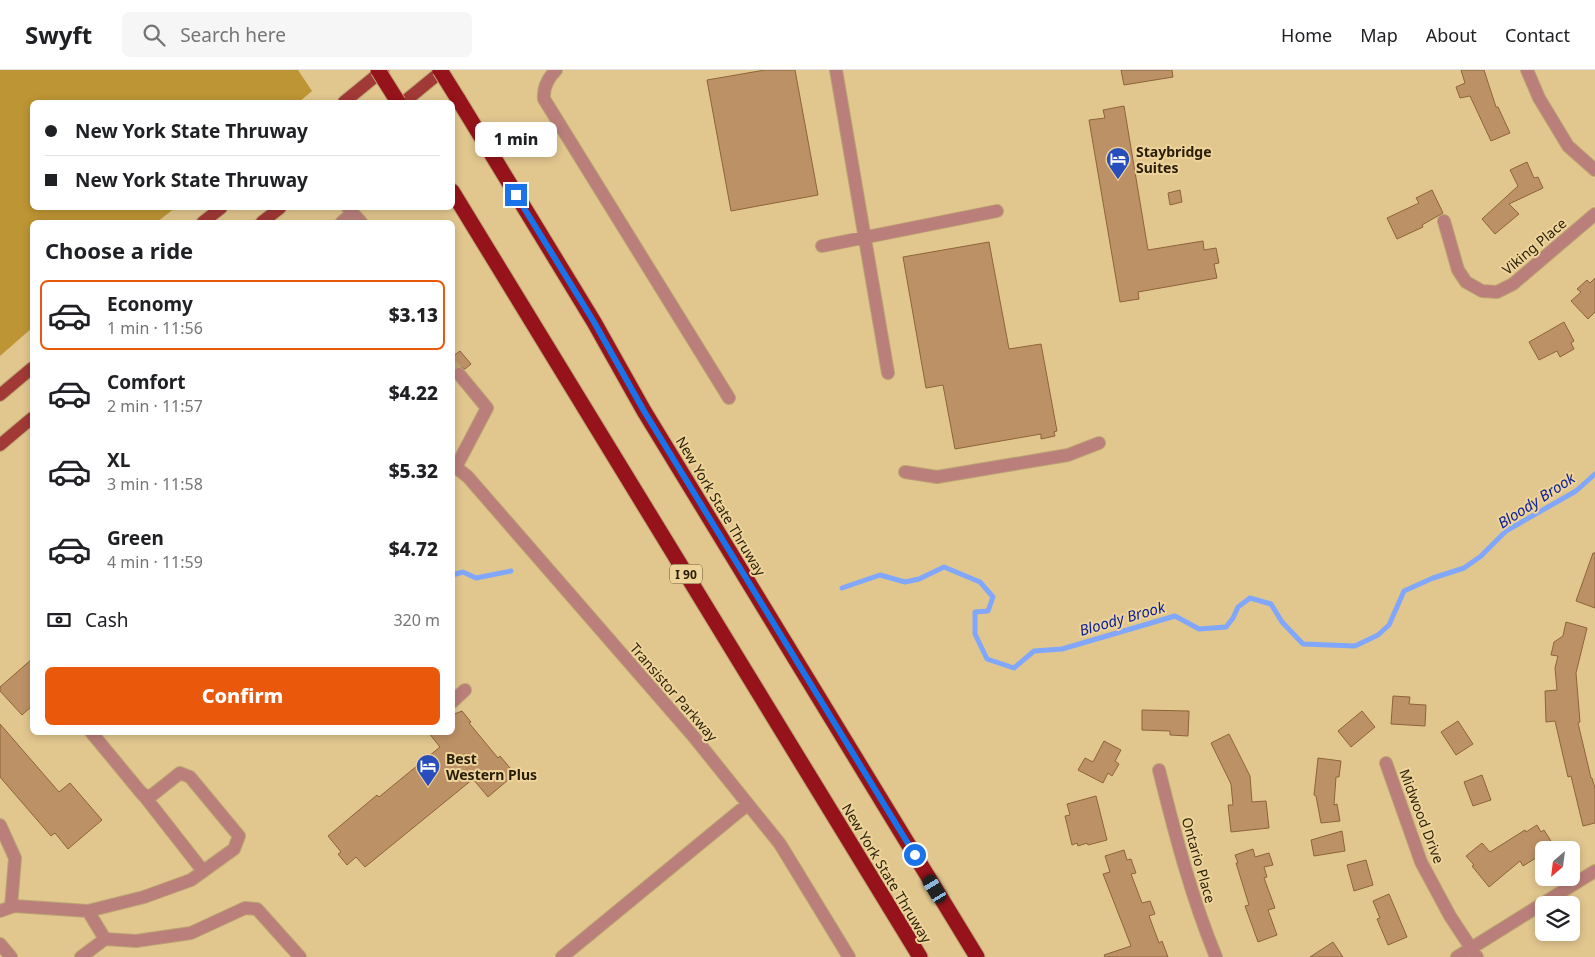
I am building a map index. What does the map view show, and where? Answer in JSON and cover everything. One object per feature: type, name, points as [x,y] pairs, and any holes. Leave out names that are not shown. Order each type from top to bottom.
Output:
[{"type":"highway","points":[[378,70],[397,100]]},
{"type":"highway","name":"New York State Thruway","points":[[442,70],[594,322],[649,419],[977,957]]},
{"type":"highway","name":"New York State Thruway","points":[[455,196],[920,957]]},
{"type":"main road","points":[[346,100],[383,70]]},
{"type":"main road","points":[[406,100],[442,70]]},
{"type":"main road","points":[[206,220],[219,210]]},
{"type":"main road","points":[[265,220],[277,210]]},
{"type":"main road","points":[[0,395],[30,370]]},
{"type":"main road","points":[[0,445],[30,420]]},
{"type":"street","points":[[556,70],[546,84],[544,99],[729,398]]},
{"type":"street","points":[[836,70],[888,373]]},
{"type":"street","points":[[1527,70],[1540,98],[1568,146],[1595,170]]},
{"type":"street","points":[[822,246],[997,211]]},
{"type":"street","name":"Viking Place","points":[[1444,221],[1458,270],[1466,282],[1482,291],[1498,292],[1512,284],[1595,214]]},
{"type":"street","points":[[455,463],[487,408],[459,374]]},
{"type":"street","points":[[905,472],[937,477],[1068,455],[1099,443]]},
{"type":"street","name":"Transistor Parkway","points":[[455,466],[468,477],[694,737],[748,804],[780,844],[849,957]]},
{"type":"street","points":[[455,699],[465,690]]},
{"type":"street","points":[[94,735],[203,871]]},
{"type":"street","name":"Midwood Drive","points":[[1386,763],[1421,862],[1450,916],[1474,953]]},
{"type":"street","name":"Ontario Place","points":[[1159,770],[1183,865],[1201,921],[1216,957]]},
{"type":"street","points":[[0,825],[15,858],[5,909],[14,906],[88,911],[144,897],[191,880],[234,849],[239,836],[190,777],[180,773],[152,796],[143,795],[142,793]]},
{"type":"street","points":[[562,957],[748,804]]},
{"type":"street","points":[[1457,957],[1474,953],[1595,871]]},
{"type":"street","points":[[81,957],[105,939],[136,941],[192,933],[245,908],[257,909],[300,957]]},
{"type":"street","points":[[88,911],[105,939]]},
{"type":"street","points":[[0,944],[12,957]]},
{"type":"shaded area","points":[[0,70],[298,70],[312,91],[301,100],[30,100],[30,210],[172,210],[160,220],[30,220],[30,330],[0,356]]},
{"type":"building","points":[[765,70],[795,70],[818,195],[731,211],[707,80]]},
{"type":"building","points":[[1121,70],[1172,70],[1173,77],[1124,85]]},
{"type":"building","points":[[1461,70],[1484,70],[1496,107],[1498,107],[1510,133],[1491,141],[1470,96],[1460,98],[1456,87],[1465,83]]},
{"type":"building","name":"Staybridge Suites","points":[[1124,106],[1148,250],[1203,241],[1204,250],[1216,248],[1219,263],[1214,264],[1217,278],[1138,292],[1139,299],[1120,302],[1089,120],[1105,118],[1103,110]]},
{"type":"building","points":[[1527,162],[1534,178],[1538,177],[1543,188],[1509,204],[1519,214],[1495,234],[1482,219],[1518,186],[1510,170]]},
{"type":"building","points":[[1180,190],[1182,202],[1170,205],[1168,193]]},
{"type":"building","points":[[1432,190],[1443,213],[1422,225],[1423,227],[1397,239],[1387,218],[1419,203],[1416,198]]},
{"type":"building","points":[[989,242],[1009,349],[1041,344],[1057,431],[1054,432],[1055,436],[1041,439],[1041,434],[955,449],[943,385],[926,388],[903,257]]},
{"type":"building","points":[[1595,278],[1595,312],[1588,319],[1571,301],[1581,292],[1577,289],[1587,280],[1590,283]]},
{"type":"building","points":[[1564,322],[1574,341],[1571,343],[1574,349],[1560,357],[1557,351],[1539,360],[1529,342]]},
{"type":"building","points":[[460,351],[471,364],[465,369],[458,366],[455,368],[455,355]]},
{"type":"building","points":[[1593,553],[1595,553],[1595,608],[1576,601]]},
{"type":"building","points":[[1566,622],[1587,628],[1576,673],[1580,722],[1578,723],[1595,788],[1595,823],[1583,826],[1571,776],[1568,777],[1555,721],[1546,722],[1545,691],[1557,690],[1555,668],[1558,656],[1551,655],[1554,642],[1563,636]]},
{"type":"building","points":[[30,661],[30,708],[22,715],[0,691],[0,687]]},
{"type":"building","points":[[1393,696],[1410,697],[1409,704],[1426,705],[1425,726],[1391,724]]},
{"type":"building","points":[[1142,710],[1189,711],[1188,736],[1170,735],[1170,731],[1142,730]]},
{"type":"building","name":"Best Western Plus","points":[[462,711],[471,722],[469,723],[498,758],[500,756],[515,774],[488,797],[473,779],[365,867],[356,857],[347,865],[338,854],[341,852],[328,836],[377,795],[379,797],[440,747],[430,735],[455,735],[455,714]]},
{"type":"building","points":[[1362,711],[1375,727],[1351,747],[1338,731]]},
{"type":"building","points":[[1458,721],[1473,744],[1456,755],[1441,732]]},
{"type":"building","points":[[0,724],[59,792],[70,783],[102,820],[68,849],[55,833],[51,836],[0,777]]},
{"type":"building","points":[[1229,734],[1250,776],[1252,802],[1266,801],[1269,828],[1231,832],[1228,805],[1233,805],[1231,784],[1211,743]]},
{"type":"building","points":[[1104,741],[1121,750],[1115,761],[1119,764],[1112,776],[1108,773],[1103,783],[1078,770],[1085,758],[1093,762]]},
{"type":"building","points":[[1318,758],[1341,761],[1339,777],[1336,777],[1334,805],[1337,804],[1340,821],[1321,823],[1316,796],[1314,795]]},
{"type":"building","points":[[1482,775],[1491,800],[1473,806],[1464,782]]},
{"type":"building","points":[[1096,796],[1107,840],[1088,845],[1087,843],[1078,846],[1077,843],[1072,845],[1065,816],[1070,815],[1067,804]]},
{"type":"building","points":[[1537,825],[1541,832],[1544,830],[1551,841],[1535,841],[1535,859],[1523,866],[1520,861],[1489,887],[1466,856],[1482,843],[1490,852],[1525,830],[1526,832]]},
{"type":"building","points":[[1342,831],[1345,851],[1314,856],[1311,840]]},
{"type":"building","points":[[1253,849],[1255,857],[1269,853],[1273,865],[1264,867],[1267,877],[1264,878],[1275,908],[1268,910],[1277,935],[1258,942],[1245,906],[1249,905],[1235,855]]},
{"type":"building","points":[[1124,850],[1127,860],[1131,859],[1136,873],[1131,874],[1142,903],[1150,901],[1155,914],[1149,916],[1159,943],[1162,941],[1168,957],[1105,957],[1104,955],[1131,946],[1103,874],[1110,872],[1105,856]]},
{"type":"building","points":[[1366,860],[1373,885],[1354,891],[1347,865]]},
{"type":"building","points":[[1389,894],[1407,937],[1388,945],[1377,919],[1380,918],[1373,901]]},
{"type":"building","points":[[1333,942],[1343,957],[1310,957]]},
{"type":"waterway","name":"Bloody Brook","points":[[842,588],[880,575],[905,582],[919,579],[944,567],[980,582],[993,597],[988,611],[975,612],[975,634],[987,659],[1014,668],[1034,651],[1062,649],[1175,616],[1199,629],[1226,627],[1238,607],[1250,598],[1271,604],[1282,622],[1303,644],[1355,646],[1378,635],[1389,625],[1404,591],[1433,578],[1464,568],[1481,556],[1506,531],[1576,491],[1595,474]]},
{"type":"waterway","points":[[455,574],[463,572],[476,578],[511,571]]},
{"type":"tunnel","points":[[455,369],[459,374]]},
{"type":"place","name":"Staybridge Suites","points":[[1118,180]]},
{"type":"place","name":"Best Western Plus","points":[[428,787]]},
{"type":"route","points":[[516,195],[594,322],[644,411],[915,855]]}]
